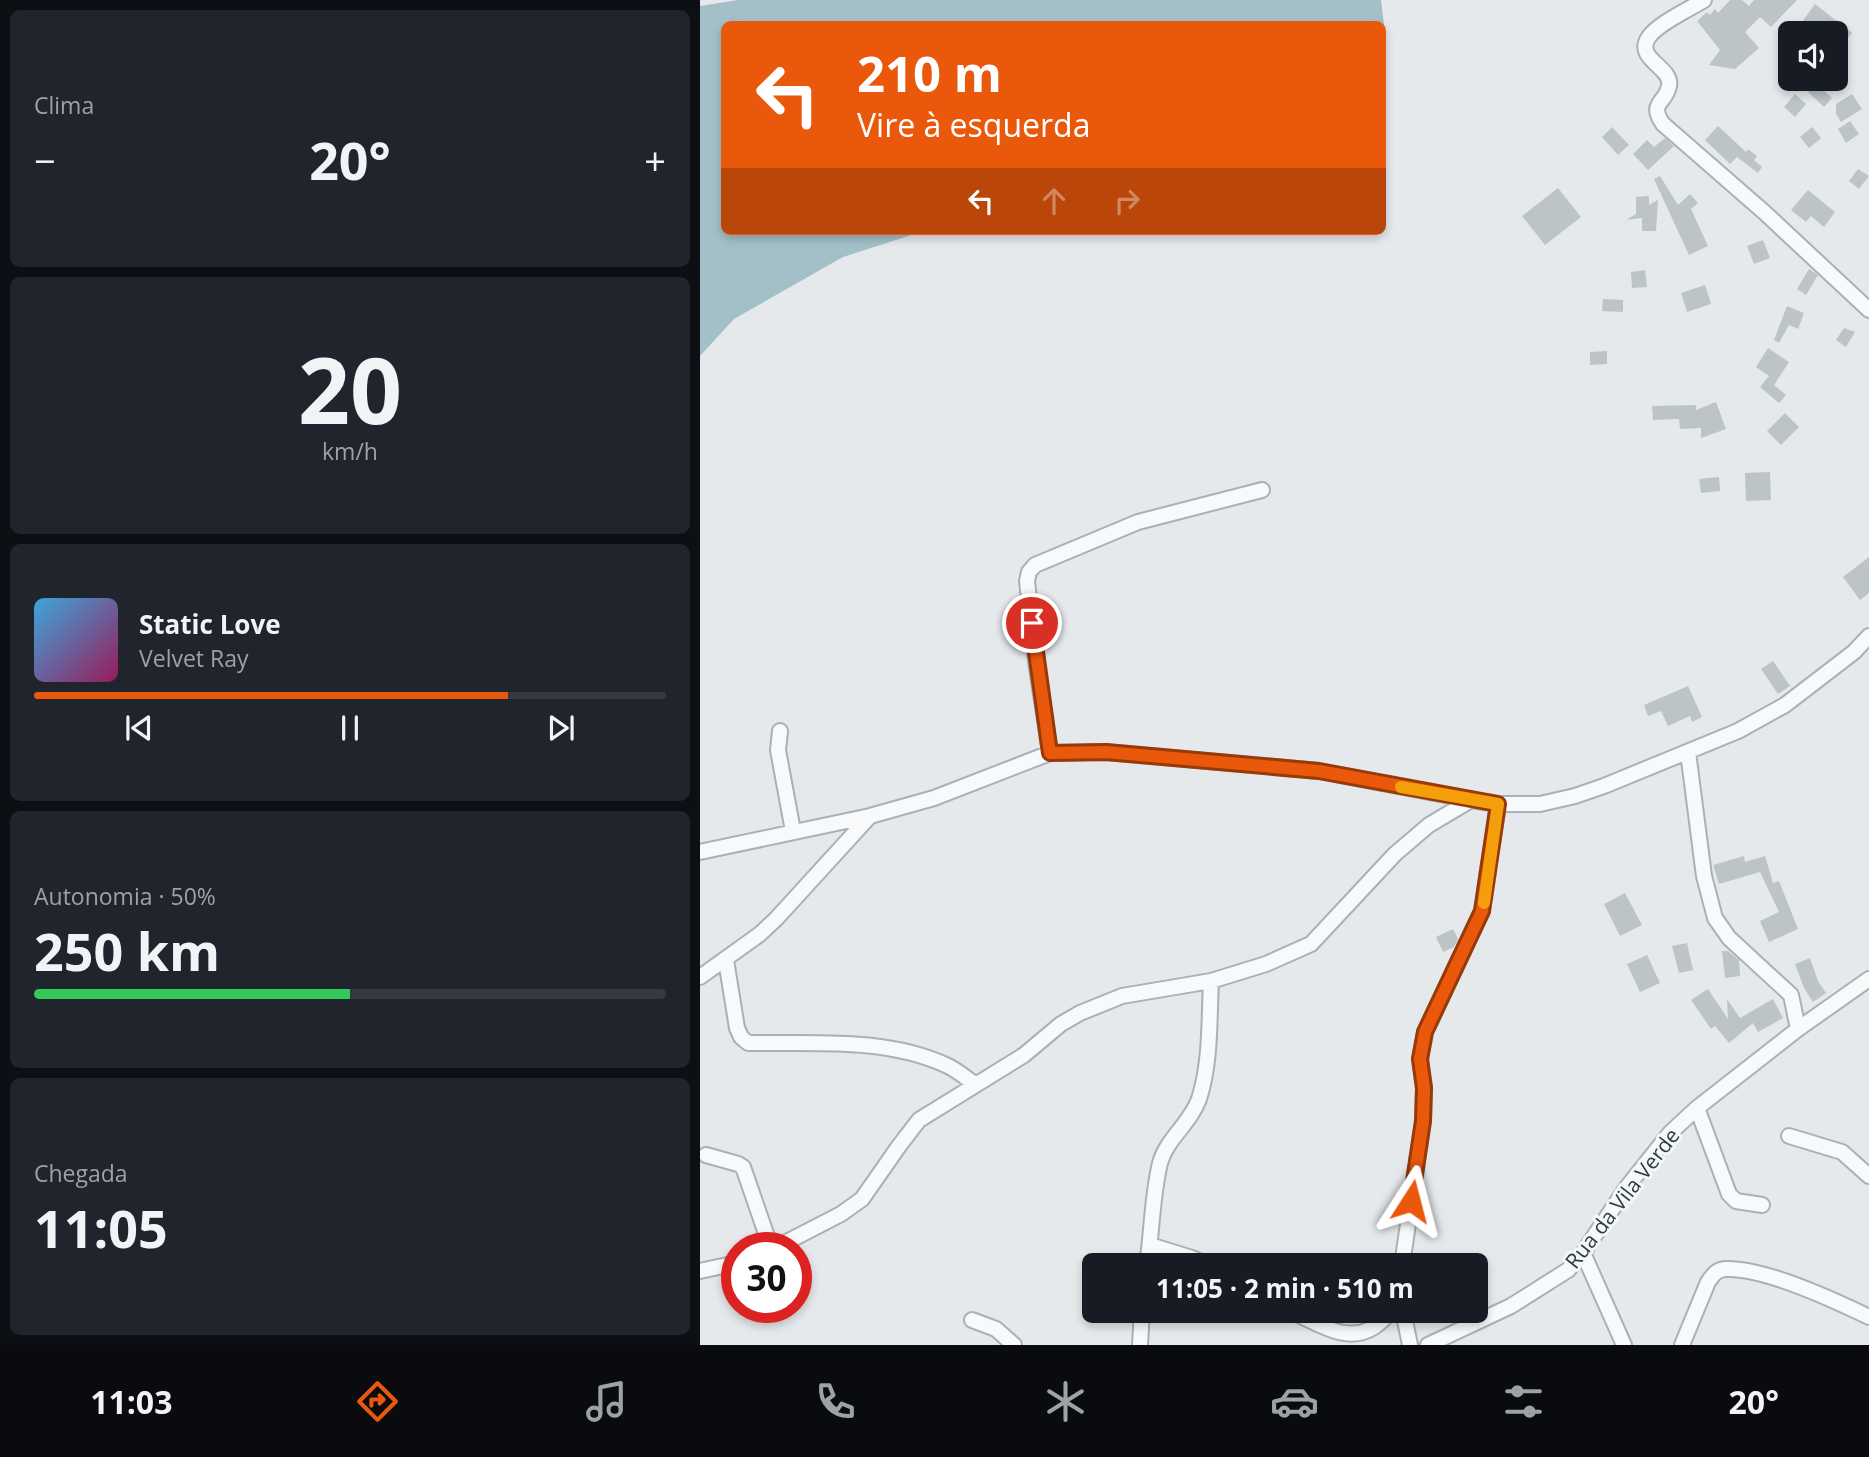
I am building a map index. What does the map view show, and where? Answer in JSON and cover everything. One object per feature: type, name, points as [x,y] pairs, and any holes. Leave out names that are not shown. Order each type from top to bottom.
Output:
[{"type":"street","points":[[1704,0],[1659,28],[1645,44],[1647,54],[1669,79],[1669,87],[1659,102],[1658,117],[1869,310]]},
{"type":"street","points":[[1050,753],[1036,662],[1027,582],[1029,572],[1035,565],[1138,522],[1262,490]]},
{"type":"street","points":[[700,852],[870,816],[934,798],[1050,753],[1106,752],[1319,771],[1471,800],[1498,804],[1540,804],[1575,796],[1738,731],[1785,705],[1854,652],[1869,636]]},
{"type":"street","points":[[780,731],[778,750],[793,831]]},
{"type":"street","points":[[1688,752],[1704,876],[1715,919],[1729,938],[1791,995],[1798,1029]]},
{"type":"street","points":[[806,1232],[841,1214],[862,1199],[919,1121],[1024,1055],[1061,1024],[1122,996],[1211,981],[1266,964],[1311,944],[1395,854],[1429,825],[1471,800]]},
{"type":"street","points":[[1404,1253],[1423,1121],[1424,1088],[1420,1059],[1425,1032],[1482,911],[1498,804]]},
{"type":"street","points":[[700,977],[726,960],[776,919],[870,816]]},
{"type":"street","points":[[726,960],[737,1028],[748,1043],[876,1046],[917,1054],[950,1067],[975,1084]]},
{"type":"street","name":"Rua da Vila Verde","points":[[1428,1345],[1511,1306],[1568,1270],[1583,1253],[1627,1187],[1670,1133],[1697,1108],[1798,1029],[1869,979]]},
{"type":"street","points":[[1149,1253],[1160,1165],[1165,1149],[1189,1120],[1199,1098],[1206,1066],[1211,981]]},
{"type":"street","points":[[1697,1108],[1729,1194],[1736,1201],[1762,1206]]},
{"type":"street","points":[[1790,1136],[1842,1152],[1869,1177]]},
{"type":"street","points":[[706,1155],[743,1167],[768,1232]]},
{"type":"street","points":[[1150,1245],[1176,1253]]},
{"type":"street","points":[[1583,1253],[1624,1345]]},
{"type":"street","points":[[700,1271],[721,1266]]},
{"type":"street","points":[[1682,1345],[1708,1282],[1715,1273],[1724,1269],[1784,1282],[1821,1294],[1869,1317]]},
{"type":"street","points":[[972,1320],[996,1329],[1014,1345]]},
{"type":"street","points":[[1140,1345],[1141,1323]]},
{"type":"street","points":[[1316,1323],[1339,1334],[1355,1336],[1379,1323]]},
{"type":"street","points":[[1405,1323],[1410,1345]]},
{"type":"water","points":[[738,0],[1381,0],[1384,21],[721,21],[721,235],[912,235],[843,257],[734,319],[700,356],[700,6]]},
{"type":"building","points":[[1730,0],[1742,0],[1749,6],[1754,0],[1797,0],[1771,27],[1760,17],[1745,32],[1759,48],[1735,69],[1709,65],[1720,50],[1697,21],[1707,12],[1710,15],[1715,9],[1718,13]]},
{"type":"building","points":[[1815,4],[1837,21],[1803,21]]},
{"type":"building","points":[[1825,91],[1832,98],[1824,107],[1808,92]]},
{"type":"building","points":[[1795,94],[1806,104],[1795,117],[1784,107]]},
{"type":"building","points":[[1852,94],[1862,109],[1841,122],[1836,114],[1836,104]]},
{"type":"building","points":[[1850,121],[1859,134],[1846,143],[1838,129]]},
{"type":"building","points":[[1718,126],[1746,152],[1748,149],[1757,156],[1754,160],[1762,167],[1758,173],[1737,157],[1730,164],[1705,140]]},
{"type":"building","points":[[1612,127],[1629,145],[1618,155],[1602,137]]},
{"type":"building","points":[[1812,127],[1821,138],[1809,148],[1800,137]]},
{"type":"building","points":[[1665,138],[1674,146],[1648,170],[1633,154],[1647,140],[1654,147]]},
{"type":"building","points":[[1858,169],[1869,176],[1859,189],[1849,181]]},
{"type":"building","points":[[1660,176],[1678,205],[1690,194],[1698,203],[1691,209],[1708,246],[1689,255],[1654,179]]},
{"type":"building","points":[[1558,188],[1581,217],[1545,245],[1522,216]]},
{"type":"building","points":[[1808,190],[1835,212],[1824,227],[1811,216],[1806,222],[1791,210]]},
{"type":"building","points":[[1649,196],[1649,205],[1658,200],[1656,231],[1642,231],[1642,218],[1626,220],[1636,214],[1636,197]]},
{"type":"building","points":[[1763,240],[1770,258],[1754,264],[1747,246]]},
{"type":"building","points":[[1809,269],[1818,275],[1806,295],[1797,289]]},
{"type":"building","points":[[1645,270],[1647,287],[1632,288],[1631,272]]},
{"type":"building","points":[[1705,285],[1711,304],[1687,312],[1681,293]]},
{"type":"building","points":[[1603,299],[1623,300],[1623,312],[1602,311]]},
{"type":"building","points":[[1787,306],[1804,313],[1798,329],[1789,325],[1779,343],[1774,340]]},
{"type":"building","points":[[1844,328],[1855,332],[1846,347],[1836,340]]},
{"type":"building","points":[[1768,348],[1789,362],[1774,385],[1786,395],[1779,403],[1760,387],[1769,376],[1756,367]]},
{"type":"building","points":[[1607,351],[1607,364],[1590,365],[1590,352]]},
{"type":"building","points":[[1716,402],[1726,429],[1701,438],[1701,428],[1680,429],[1679,419],[1653,420],[1652,406],[1696,405],[1696,410]]},
{"type":"building","points":[[1785,413],[1799,427],[1781,445],[1767,431]]},
{"type":"building","points":[[1770,472],[1771,500],[1746,501],[1745,473]]},
{"type":"building","points":[[1719,477],[1720,491],[1701,493],[1699,479]]},
{"type":"building","points":[[1869,557],[1869,593],[1860,600],[1843,577]]},
{"type":"building","points":[[1773,661],[1790,686],[1778,694],[1761,669]]},
{"type":"building","points":[[1688,686],[1702,717],[1692,722],[1690,716],[1668,726],[1661,711],[1648,716],[1644,705]]},
{"type":"building","points":[[1744,856],[1745,862],[1765,856],[1773,883],[1779,881],[1798,929],[1769,942],[1760,921],[1779,912],[1760,872],[1719,884],[1713,865]]},
{"type":"building","points":[[1625,893],[1642,925],[1620,936],[1604,904]]},
{"type":"building","points":[[1453,929],[1458,939],[1454,947],[1443,952],[1436,937]]},
{"type":"building","points":[[1687,943],[1693,970],[1679,973],[1672,946]]},
{"type":"building","points":[[1722,951],[1728,951],[1739,960],[1740,976],[1725,978]]},
{"type":"building","points":[[1647,955],[1660,983],[1640,992],[1627,964]]},
{"type":"building","points":[[1810,958],[1818,981],[1826,993],[1813,1002],[1804,988],[1795,964]]},
{"type":"building","points":[[1708,989],[1728,1019],[1727,999],[1740,1018],[1773,999],[1783,1018],[1758,1032],[1753,1023],[1729,1043],[1715,1026],[1711,1029],[1691,1000]]},
{"type":"slow traffic","points":[[1401,787],[1498,804],[1484,903]]},
{"type":"route","points":[[1032,623],[1050,753],[1106,752],[1319,771],[1498,804],[1482,911],[1425,1032],[1420,1059],[1424,1088],[1423,1121],[1411,1201]]}]
